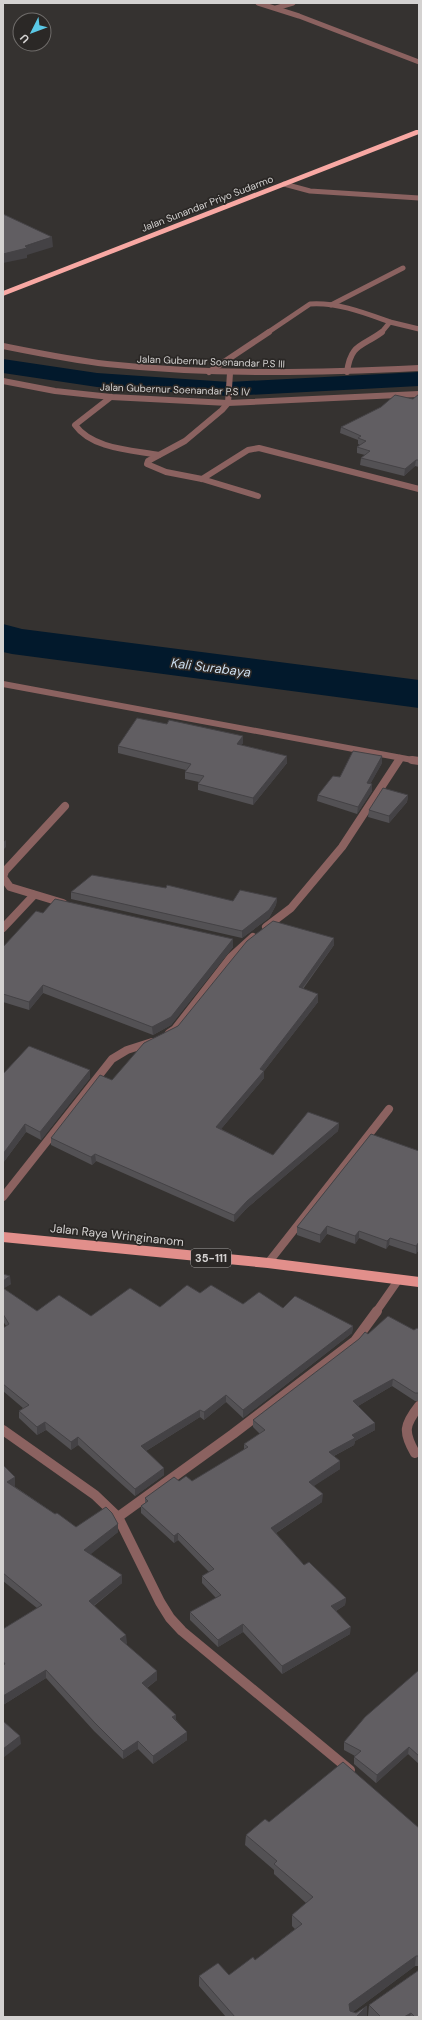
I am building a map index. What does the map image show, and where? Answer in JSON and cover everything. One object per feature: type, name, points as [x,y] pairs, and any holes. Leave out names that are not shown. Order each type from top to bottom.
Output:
[{"type":"highway","name":"Jalan Sunandar Priyo Sudarmo","points":[[3,294],[419,132]]},
{"type":"main road","name":"Jalan Raya Wringinanom","points":[[3,1237],[268,1263],[419,1282]]},
{"type":"street","points":[[258,3],[276,8],[419,62]]},
{"type":"street","points":[[276,8],[293,3]]},
{"type":"street","points":[[284,184],[310,191],[419,198]]},
{"type":"street","points":[[331,305],[403,268]]},
{"type":"street","points":[[209,372],[310,304],[317,302],[419,329]]},
{"type":"street","points":[[347,372],[348,359],[352,351],[381,332],[390,322]]},
{"type":"street","name":"Jalan Gubernur Soenandar P.S III","points":[[3,346],[50,357],[120,366],[209,372],[297,374],[419,368]]},
{"type":"street","points":[[230,373],[228,382],[228,401],[185,441],[148,462],[148,466],[166,472],[202,479],[258,496]]},
{"type":"street","name":"Jalan Gubernur Soenandar P.S IV","points":[[3,381],[55,391],[111,396],[228,401],[419,394]]},
{"type":"street","points":[[111,396],[75,425],[76,430],[80,434],[95,441],[159,455]]},
{"type":"street","points":[[202,479],[248,450],[259,448],[419,489]]},
{"type":"street","points":[[3,684],[419,761]]},
{"type":"street","points":[[3,1197],[112,1059],[127,1050],[161,1038],[175,1029],[231,957],[239,943],[291,908],[342,847],[400,758]]},
{"type":"street","points":[[65,806],[5,871],[3,877],[10,887],[70,904]]},
{"type":"street","points":[[3,928],[34,895]]},
{"type":"street","points":[[268,1263],[389,1109]]},
{"type":"street","points":[[118,1517],[233,1434],[355,1341],[399,1279]]},
{"type":"street","points":[[415,1453],[406,1439],[405,1429],[409,1419],[419,1406]]},
{"type":"street","points":[[3,1430],[94,1495],[118,1517],[160,1602],[170,1618],[182,1631],[358,1777]]},
{"type":"building","points":[[3,214],[52,237],[25,246],[27,248],[3,254]]},
{"type":"building","points":[[419,394],[419,460],[416,460],[405,469],[361,458],[370,451],[357,447],[366,441],[358,438],[361,436],[341,427],[381,407],[395,395],[413,399]]},
{"type":"building","points":[[137,718],[167,724],[169,720],[243,736],[237,744],[287,756],[253,798],[198,784],[204,776],[185,772],[191,764],[118,746]]},
{"type":"building","points":[[353,751],[382,756],[367,783],[372,784],[358,807],[318,795],[333,776],[340,777]]},
{"type":"building","points":[[383,788],[408,795],[389,816],[369,810]]},
{"type":"building","points":[[92,875],[166,888],[167,885],[233,901],[240,890],[277,898],[269,910],[242,931],[71,892]]},
{"type":"building","points":[[55,899],[233,939],[171,1017],[152,1027],[43,985],[29,1002],[3,994],[3,947],[36,911],[43,913]]},
{"type":"building","points":[[273,921],[334,938],[299,987],[318,994],[260,1069],[264,1071],[216,1127],[273,1155],[308,1112],[339,1123],[247,1201],[234,1215],[95,1154],[91,1157],[51,1138],[100,1075],[112,1080],[144,1043],[178,1026],[247,941]]},
{"type":"building","points":[[29,1046],[90,1070],[40,1132],[25,1124],[3,1154],[3,1074]]},
{"type":"building","points":[[371,1134],[419,1151],[419,1242],[416,1246],[390,1238],[387,1241],[359,1231],[355,1236],[327,1226],[320,1235],[297,1227]]},
{"type":"building","points":[[3,1274],[10,1276],[3,1281]]},
{"type":"building","points":[[187,1285],[200,1293],[211,1285],[243,1304],[259,1292],[283,1308],[295,1296],[353,1326],[243,1410],[226,1395],[204,1412],[200,1410],[141,1446],[164,1468],[135,1489],[78,1437],[71,1442],[45,1422],[37,1427],[19,1411],[29,1405],[3,1384],[3,1328],[9,1324],[3,1314],[3,1288],[37,1311],[59,1295],[91,1316],[130,1288],[160,1307]]},
{"type":"building","points":[[388,1316],[414,1330],[417,1328],[419,1329],[419,1393],[415,1393],[393,1379],[353,1401],[375,1423],[352,1435],[355,1438],[329,1452],[340,1461],[309,1482],[323,1494],[271,1528],[304,1565],[309,1562],[346,1598],[331,1606],[351,1627],[282,1666],[243,1624],[218,1640],[190,1612],[221,1595],[202,1576],[214,1569],[178,1533],[174,1536],[141,1506],[148,1501],[145,1498],[174,1477],[179,1481],[186,1476],[192,1481],[248,1447],[244,1444],[265,1430],[253,1420],[359,1339],[365,1332],[368,1334]]},
{"type":"building","points":[[3,1465],[15,1477],[7,1482],[55,1514],[57,1513],[76,1527],[106,1507],[112,1513],[118,1524],[84,1550],[122,1575],[89,1601],[126,1635],[120,1639],[157,1671],[142,1683],[176,1715],[172,1717],[187,1732],[153,1756],[138,1741],[123,1751],[46,1670],[3,1696],[3,1665],[5,1664],[3,1661],[3,1629],[42,1605],[3,1573]]},
{"type":"building","points":[[419,1670],[419,1756],[409,1747],[377,1775],[354,1757],[361,1751],[344,1742],[365,1717]]},
{"type":"building","points":[[3,1721],[20,1736],[3,1749]]},
{"type":"building","points":[[343,1762],[419,1828],[419,1956],[416,1956],[349,2004],[350,2011],[356,2013],[367,2006],[356,2017],[235,2017],[199,1976],[218,1963],[229,1975],[253,1957],[255,1960],[302,1924],[292,1915],[313,1897],[274,1864],[277,1861],[246,1835],[265,1819],[269,1822]]},
{"type":"building","points":[[419,1970],[419,2017],[415,2017],[411,2013],[404,2017],[381,2017],[369,2005]]},
{"type":"waterway","points":[[3,366],[97,380],[229,389],[419,379]]},
{"type":"waterway","name":"Kali Surabaya","points":[[3,637],[12,641],[419,694]]}]
